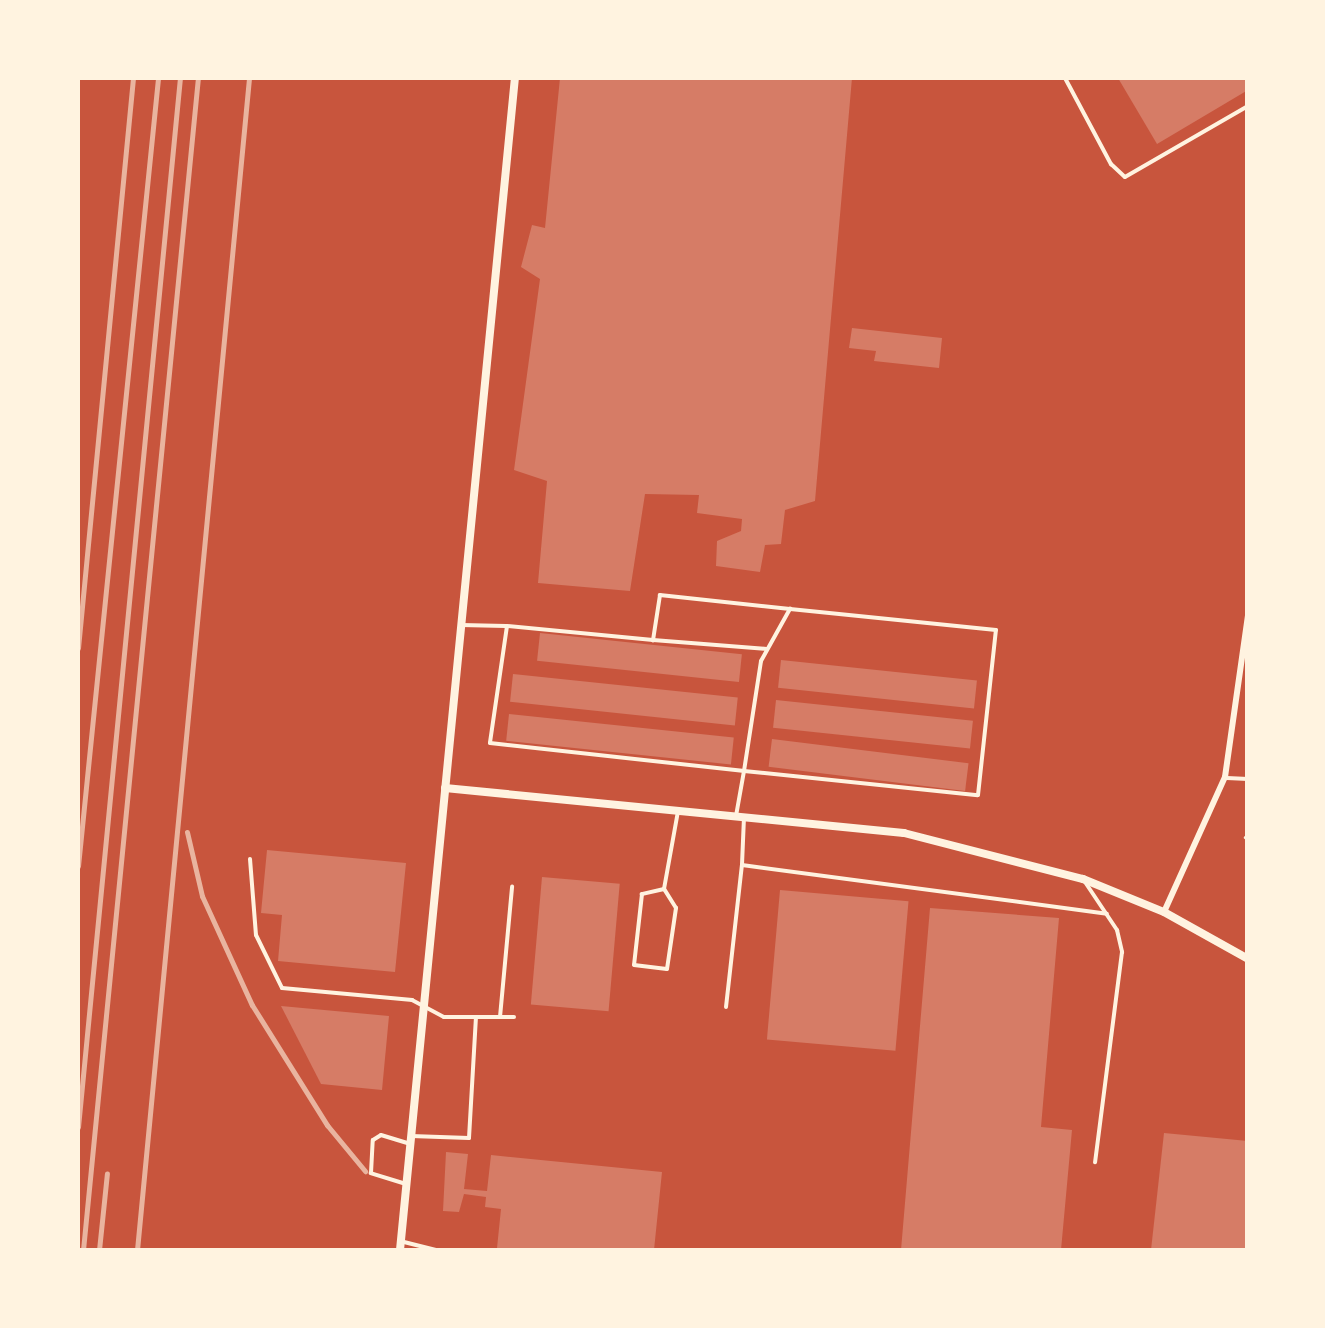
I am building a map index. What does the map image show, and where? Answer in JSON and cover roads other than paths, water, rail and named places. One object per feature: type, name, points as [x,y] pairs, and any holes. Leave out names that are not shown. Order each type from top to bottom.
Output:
[{"type":"street","points":[[400,1246],[514,78]]},
{"type":"street","points":[[1164,912],[1225,778],[1248,616]]},
{"type":"street","points":[[445,788],[904,833],[1082,878],[1164,912],[1248,959]]},
{"type":"lane","points":[[1065,78],[1111,164],[1125,178],[1248,106]]},
{"type":"lane","points":[[507,626],[490,742],[978,795],[996,630],[660,596],[652,640]]},
{"type":"lane","points":[[726,1008],[742,865],[740,817],[744,771],[768,649],[790,609]]},
{"type":"lane","points":[[461,625],[768,649]]},
{"type":"lane","points":[[1225,778],[1248,778]]},
{"type":"lane","points":[[664,889],[642,894],[634,965],[667,969],[676,905],[664,889],[678,811]]},
{"type":"lane","points":[[250,859],[256,936],[278,985],[424,1006],[444,1017],[514,1017]]},
{"type":"lane","points":[[742,865],[1107,914]]},
{"type":"lane","points":[[1082,878],[1107,914],[1122,952],[1095,1162]]},
{"type":"lane","points":[[500,1017],[512,887]]},
{"type":"lane","points":[[406,1184],[371,1172],[373,1140],[381,1135],[410,1140],[469,1138],[476,1017]]},
{"type":"lane","points":[[400,1246],[437,1250]]},
{"type":"railway","points":[[78,648],[133,78]]},
{"type":"railway","points":[[78,866],[158,78]]},
{"type":"railway","points":[[78,1127],[180,78]]},
{"type":"railway","points":[[83,1250],[198,78]]},
{"type":"railway","points":[[137,1250],[249,78]]},
{"type":"railway","points":[[187,832],[202,896],[252,1005],[327,1125],[365,1171]]},
{"type":"railway","points":[[99,1250],[107,1173]]}]
